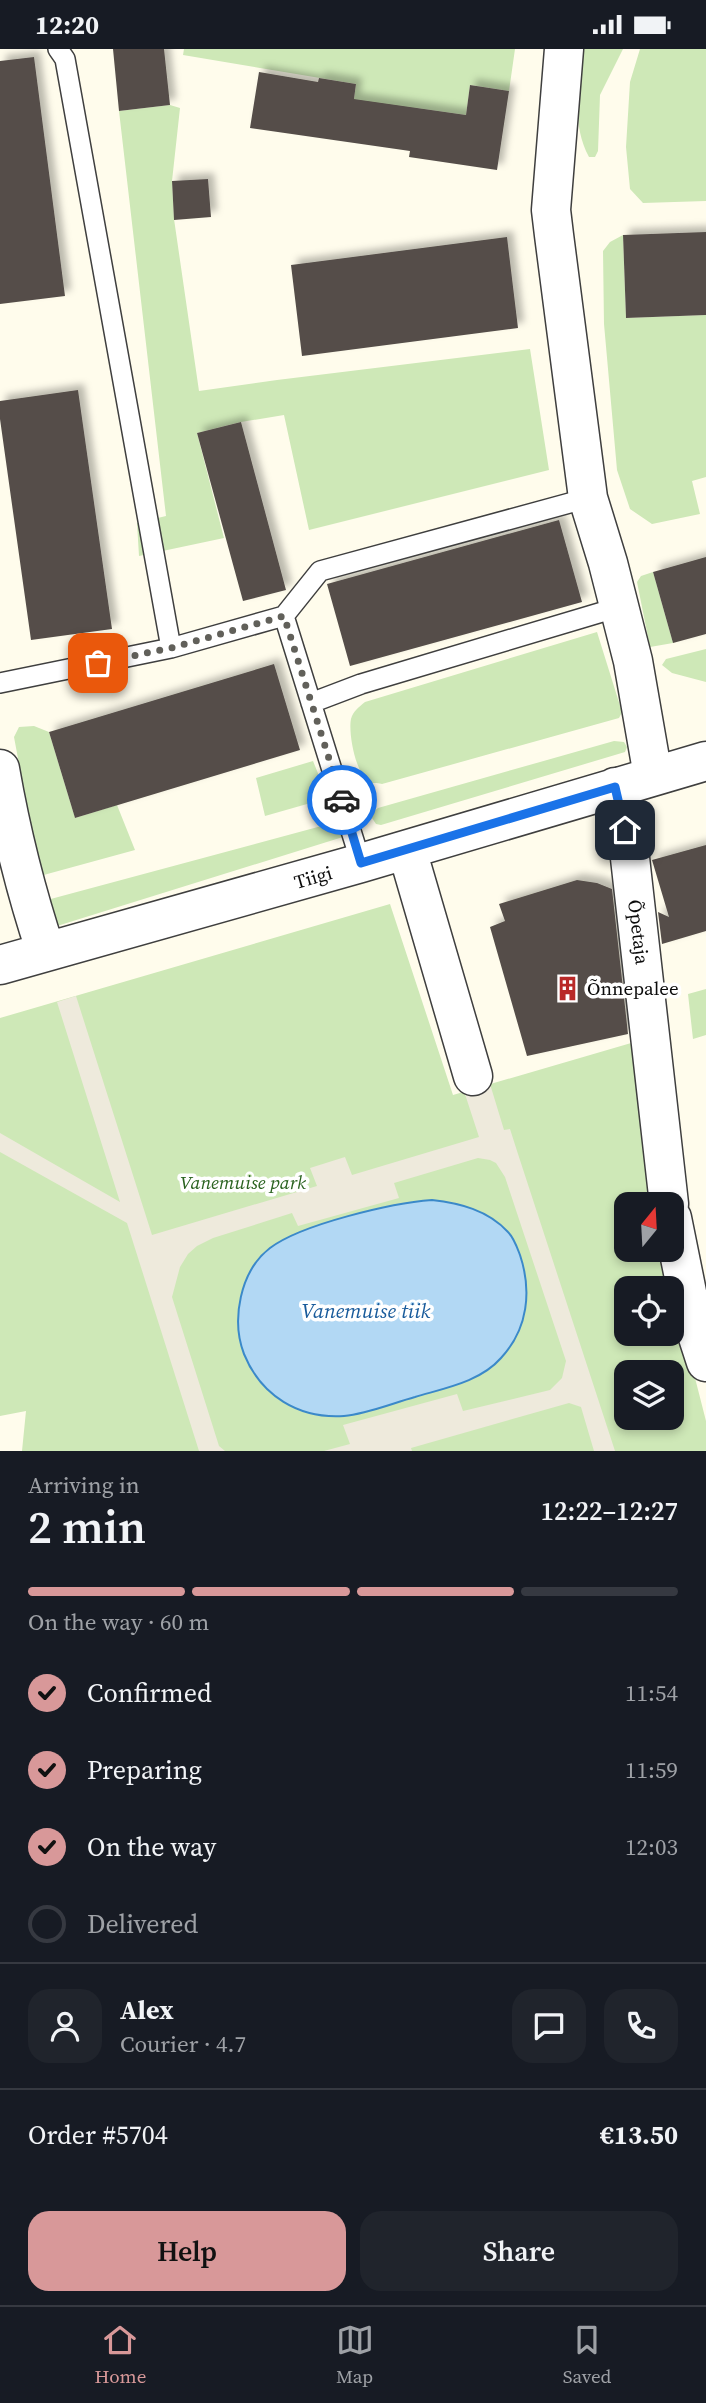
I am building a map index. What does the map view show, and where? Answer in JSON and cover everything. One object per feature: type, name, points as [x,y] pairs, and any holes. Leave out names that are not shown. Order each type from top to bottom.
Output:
[{"type":"street","points":[[564,49],[551,210],[588,498],[633,660],[653,776]]},
{"type":"street","name":"Tiigi","points":[[0,965],[407,850],[706,761]]},
{"type":"street","points":[[0,769],[27,895],[46,952]]},
{"type":"street","name":"Õpetaja","points":[[615,787],[631,871],[669,1192]]},
{"type":"street","points":[[407,850],[473,1076]]},
{"type":"street","points":[[681,1262],[693,1322],[706,1362]]},
{"type":"lane","points":[[58,49],[65,59],[171,648]]},
{"type":"lane","points":[[0,683],[171,648],[284,616],[320,571],[588,498]]},
{"type":"lane","points":[[311,703],[361,684],[619,607]]},
{"type":"lane","points":[[284,616],[361,863]]},
{"type":"green space","points":[[184,49],[515,49],[509,91],[470,85],[466,115],[416,108],[393,112],[353,106],[356,84],[183,55]]},
{"type":"green space","points":[[584,49],[623,49],[600,95],[598,151],[595,157],[589,157],[583,144],[578,118],[578,90]]},
{"type":"green space","points":[[640,49],[706,49],[706,201],[643,203],[630,189],[626,147],[630,82]]},
{"type":"green space","points":[[170,105],[180,108],[172,181],[174,219],[199,391],[530,349],[549,470],[309,530],[284,415],[241,422],[197,433],[224,538],[139,556],[137,523],[166,516],[119,111]]},
{"type":"green space","points":[[623,235],[626,318],[706,315],[706,477],[692,481],[700,514],[652,524],[630,509],[617,470],[604,324],[603,251],[610,242]]},
{"type":"green space","points":[[653,572],[673,643],[650,647],[637,582],[641,576]]},
{"type":"green space","points":[[597,632],[622,712],[619,718],[382,784],[371,783],[361,772],[354,754],[350,726],[356,709],[365,702]]},
{"type":"green space","points":[[706,649],[706,682],[672,673],[662,665],[666,659]]},
{"type":"green space","points":[[34,726],[49,732],[75,818],[117,805],[135,850],[40,876],[14,737],[19,727]]},
{"type":"green space","points":[[614,741],[624,742],[627,747],[625,752],[381,825],[376,824],[370,815],[378,808]]},
{"type":"green space","points":[[313,761],[328,798],[265,816],[256,778]]},
{"type":"green space","points":[[340,821],[346,836],[57,926],[47,900]]},
{"type":"green space","name":"Vanemuise park","points":[[390,904],[453,1095],[638,1041],[654,1192],[614,1192],[614,1262],[665,1262],[669,1276],[614,1276],[614,1346],[684,1346],[684,1335],[706,1421],[706,1451],[22,1451],[26,1411],[0,1416],[0,1018]]},
{"type":"green space","points":[[706,989],[706,1035],[693,1039],[688,994]]},
{"type":"shaded area","points":[[76,996],[152,1235],[317,1186],[310,1168],[345,1157],[352,1175],[479,1137],[464,1091],[490,1084],[504,1130],[510,1129],[615,1451],[594,1451],[581,1407],[569,1403],[411,1448],[412,1451],[324,1451],[350,1444],[343,1425],[457,1394],[463,1411],[550,1390],[562,1378],[566,1361],[505,1177],[496,1163],[478,1158],[394,1183],[399,1198],[298,1226],[292,1213],[213,1238],[188,1254],[180,1267],[172,1297],[219,1446],[225,1451],[199,1451],[127,1223],[0,1152],[0,1133],[120,1202],[57,1002]]},
{"type":"water","name":"Vanemuise tiik","points":[[432,1200],[463,1206],[491,1218],[512,1237],[520,1255],[526,1282],[525,1309],[517,1335],[501,1358],[472,1379],[353,1415],[327,1416],[297,1409],[271,1393],[251,1369],[240,1341],[238,1326],[245,1283],[260,1258],[285,1239],[325,1223],[394,1205]]},
{"type":"building","points":[[113,49],[164,49],[170,105],[119,111]]},
{"type":"building","points":[[34,57],[65,296],[0,304],[0,61]]},
{"type":"building","points":[[259,72],[318,82],[319,78],[356,84],[354,99],[466,115],[470,85],[509,91],[497,170],[409,157],[410,151],[250,128]]},
{"type":"building","points":[[208,179],[211,217],[174,220],[172,181]]},
{"type":"building","points":[[706,232],[706,315],[626,318],[623,235]]},
{"type":"building","points":[[507,237],[518,328],[302,356],[291,265]]},
{"type":"building","points":[[78,390],[112,629],[31,640],[0,419],[0,401]]},
{"type":"building","points":[[241,422],[286,590],[243,601],[197,433]]},
{"type":"building","points":[[559,520],[582,602],[350,666],[327,584]]},
{"type":"building","points":[[706,557],[706,634],[673,643],[653,572]]},
{"type":"building","points":[[274,664],[300,750],[75,818],[49,732]]},
{"type":"building","points":[[706,845],[706,931],[662,944],[658,912],[669,917],[652,860]]},
{"type":"building","name":"Õnnepalee","points":[[577,880],[612,889],[628,1034],[527,1056],[490,927],[505,921],[499,904]]},
{"type":"way so far","points":[[98,663],[171,648],[284,616],[342,800]]},
{"type":"place","name":"Õnnepalee","points":[[567,988]]},
{"type":"route","points":[[342,800],[361,863],[615,787],[625,830]]}]
